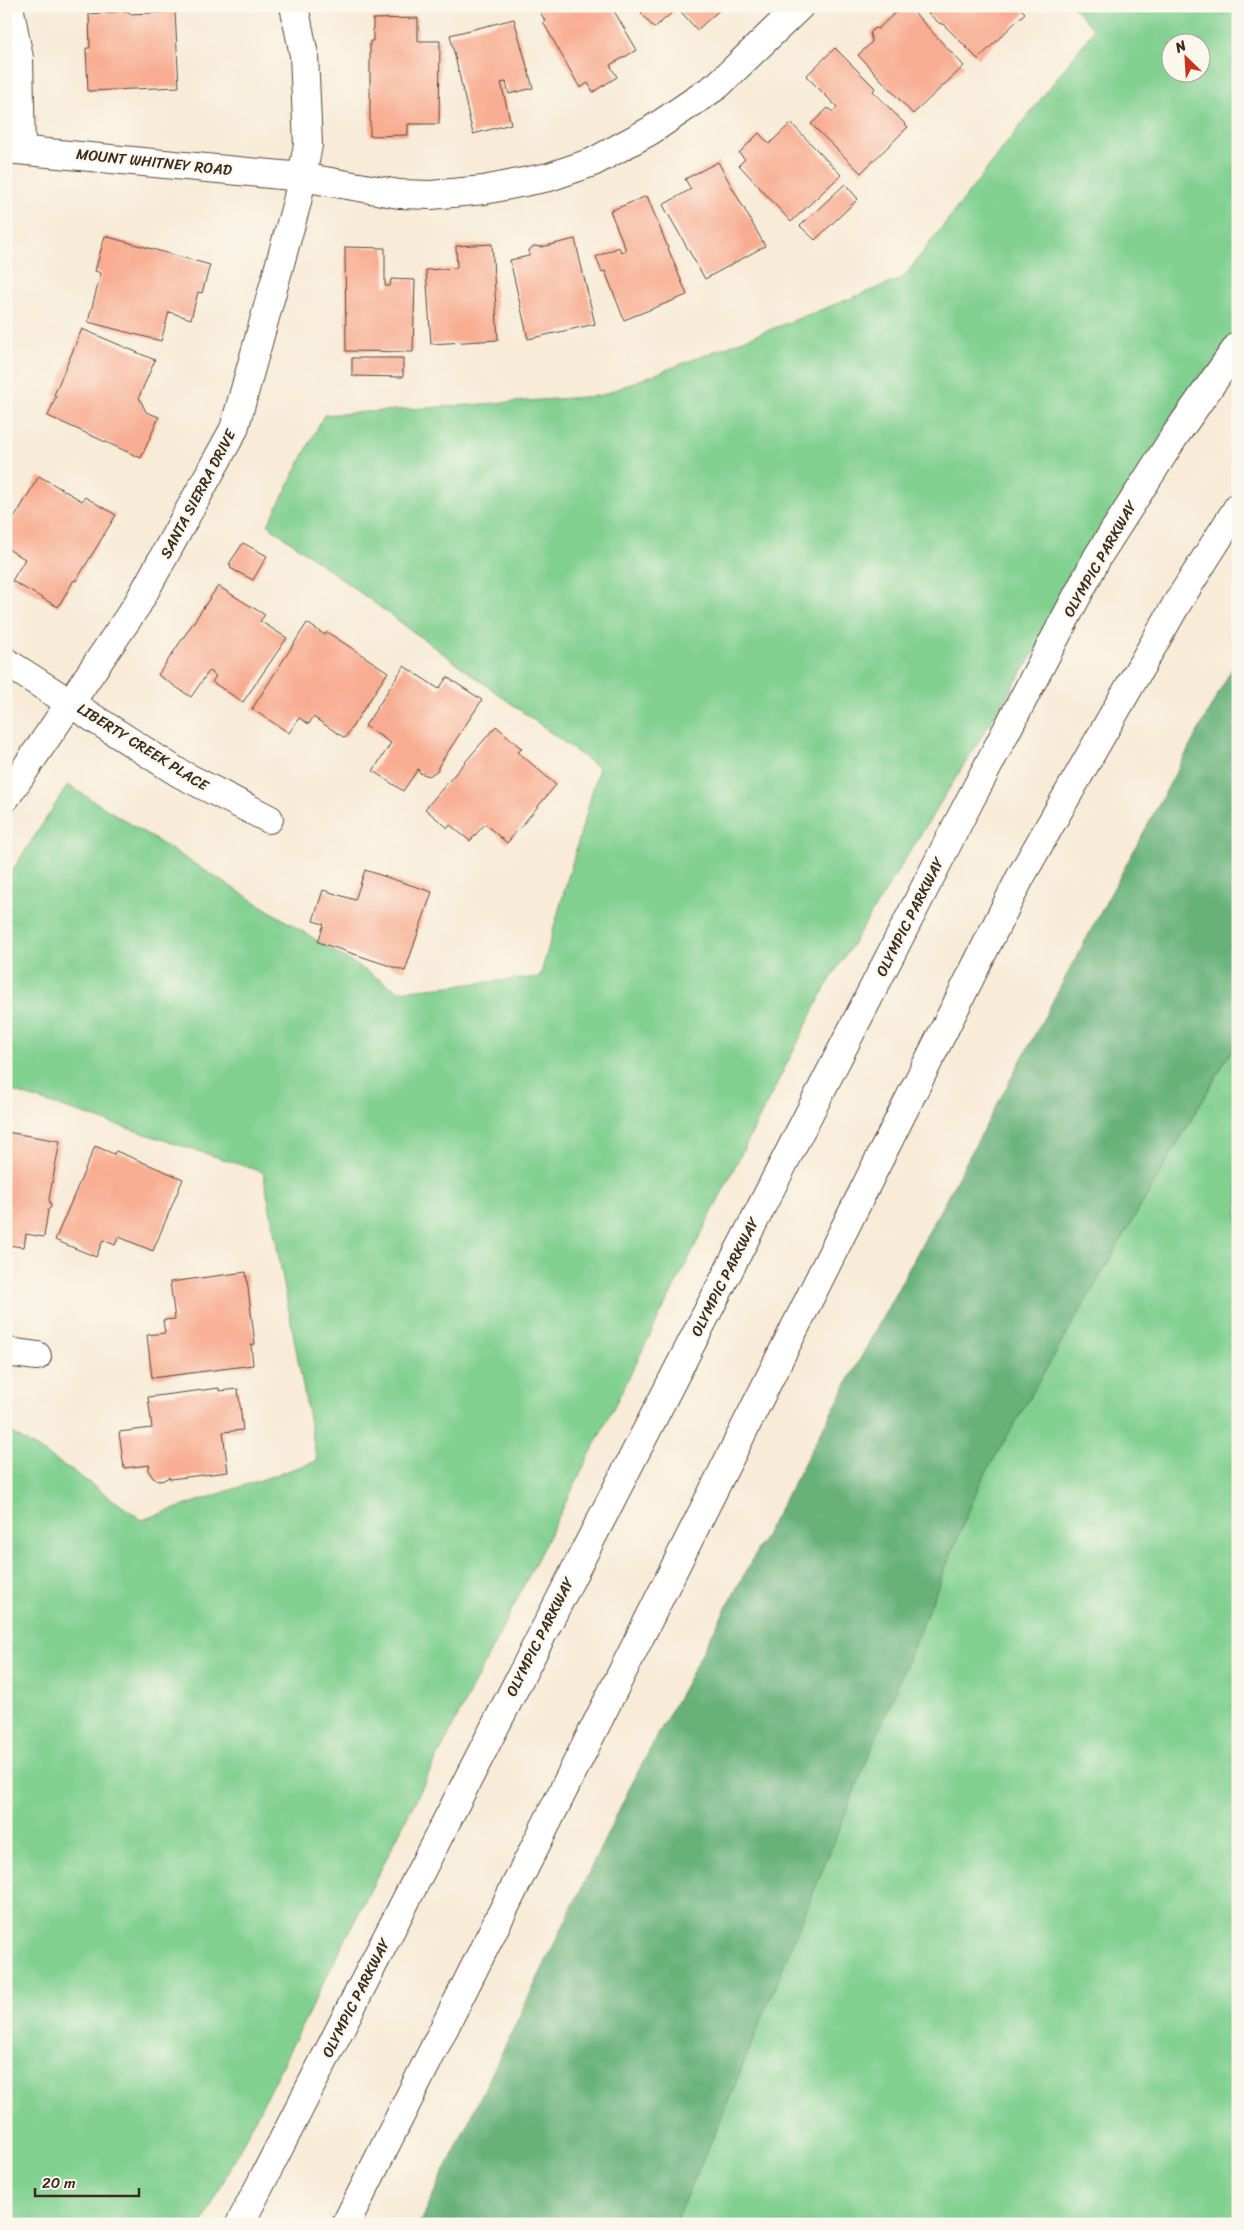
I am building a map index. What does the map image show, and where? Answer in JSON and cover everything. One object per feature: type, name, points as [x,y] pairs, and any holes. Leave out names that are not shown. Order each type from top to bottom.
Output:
[{"type":"main road","points":[[9,6],[19,58],[14,149]]},
{"type":"main road","name":"SANTA SIERRA DRIVE","points":[[6,796],[138,605],[234,429],[297,202],[308,145],[304,55],[294,6]]},
{"type":"main road","name":"MOUNT WHITNEY ROAD","points":[[14,149],[302,177],[399,194],[484,190],[549,177],[593,162],[650,131],[718,84],[800,6]]},
{"type":"main road","name":"OLYMPIC PARKWAY","points":[[240,2224],[957,825],[1098,556],[1174,438],[1238,346]]},
{"type":"main road","points":[[346,2224],[1022,876],[1176,605],[1238,507]]},
{"type":"main road","name":"LIBERTY CREEK PLACE","points":[[6,662],[179,773],[269,819]]},
{"type":"main road","points":[[6,1352],[37,1356]]},
{"type":"green space","points":[[1073,6],[1238,6],[1238,325],[825,988],[202,2224],[6,2224],[6,1429],[68,1468],[142,1520],[317,1461],[263,1172],[6,1089],[6,880],[68,785],[398,991],[540,977],[599,768],[268,525],[324,415],[599,396],[903,278],[1094,30]]},
{"type":"green space","points":[[1238,657],[1238,1039],[980,1483],[718,2126],[674,2224],[419,2224],[633,1781]]},
{"type":"green space","points":[[1238,1039],[1238,2224],[674,2224],[718,2126],[980,1483]]},
{"type":"building","points":[[537,6],[611,6],[637,50],[610,65],[617,77],[593,92],[588,83],[580,88],[543,22],[545,21]]},
{"type":"building","points":[[638,6],[668,6],[673,12],[654,28],[641,13],[643,12]]},
{"type":"building","points":[[676,6],[724,6],[697,30]]},
{"type":"building","points":[[902,6],[908,6],[964,66],[913,114],[858,55],[872,42],[870,33],[875,28],[878,29]]},
{"type":"building","points":[[933,6],[1018,6],[1025,13],[978,59],[942,23],[940,24],[927,12]]},
{"type":"building","points":[[129,11],[129,14],[175,12],[179,87],[88,91],[86,48],[90,48],[89,14]]},
{"type":"building","points":[[418,18],[418,41],[440,41],[439,124],[408,124],[408,135],[370,136],[370,41],[373,41],[373,19]]},
{"type":"building","points":[[514,19],[533,88],[509,94],[506,82],[501,83],[511,124],[473,134],[450,35]]},
{"type":"building","points":[[835,48],[875,88],[873,91],[908,127],[861,173],[811,124],[828,108],[833,112],[837,107],[806,76]]},
{"type":"building","points":[[791,123],[841,175],[791,222],[739,165],[745,159],[739,153],[759,133],[769,144]]},
{"type":"building","points":[[718,162],[765,246],[705,279],[663,205],[691,189],[685,179]]},
{"type":"building","points":[[845,184],[858,199],[815,240],[800,226]]},
{"type":"building","points":[[647,196],[687,295],[624,320],[605,271],[602,272],[596,257],[619,247],[621,252],[626,250],[610,211]]},
{"type":"building","points":[[105,236],[210,265],[202,293],[198,292],[191,319],[169,312],[161,341],[88,322],[101,273],[95,271]]},
{"type":"building","points":[[575,239],[595,324],[528,339],[510,260],[529,256],[529,250],[534,246],[541,247]]},
{"type":"building","points":[[492,244],[498,340],[431,344],[426,270],[457,268],[456,246]]},
{"type":"building","points":[[345,247],[385,248],[385,286],[390,286],[391,279],[415,280],[413,352],[346,351]]},
{"type":"building","points":[[82,329],[155,360],[139,397],[146,412],[159,417],[141,458],[48,416],[56,396],[54,395]]},
{"type":"building","points":[[352,358],[403,358],[403,377],[352,376]]},
{"type":"building","points":[[39,476],[82,501],[85,497],[116,515],[58,607],[12,581],[25,559],[6,548],[6,532]]},
{"type":"building","points":[[243,543],[267,556],[253,580],[230,568],[231,565],[229,564]]},
{"type":"building","points":[[218,586],[265,615],[260,621],[287,638],[243,702],[212,682],[216,676],[209,671],[191,697],[158,675]]},
{"type":"building","points":[[307,623],[325,635],[327,632],[388,672],[345,738],[313,717],[309,724],[299,718],[289,733],[252,709]]},
{"type":"building","points":[[404,666],[439,689],[447,677],[482,700],[438,767],[438,770],[429,776],[420,773],[418,769],[403,791],[373,771],[391,743],[365,726]]},
{"type":"building","points":[[496,726],[522,749],[518,752],[556,785],[507,843],[485,824],[470,841],[450,825],[448,828],[425,809]]},
{"type":"building","points":[[365,870],[432,892],[405,971],[318,942],[324,924],[313,921],[323,890],[355,900]]},
{"type":"building","points":[[6,1132],[60,1141],[49,1199],[51,1207],[48,1210],[44,1237],[26,1234],[24,1247],[6,1245]]},
{"type":"building","points":[[95,1146],[114,1154],[116,1151],[183,1179],[153,1251],[119,1237],[115,1245],[103,1240],[96,1257],[55,1240]]},
{"type":"building","points":[[246,1272],[255,1344],[251,1345],[253,1365],[152,1378],[147,1335],[165,1333],[163,1320],[175,1319],[170,1282]]},
{"type":"building","points":[[219,1388],[219,1391],[238,1389],[243,1430],[223,1432],[228,1472],[170,1479],[169,1477],[162,1481],[153,1478],[148,1470],[150,1465],[124,1468],[119,1432],[152,1428],[148,1397]]}]
